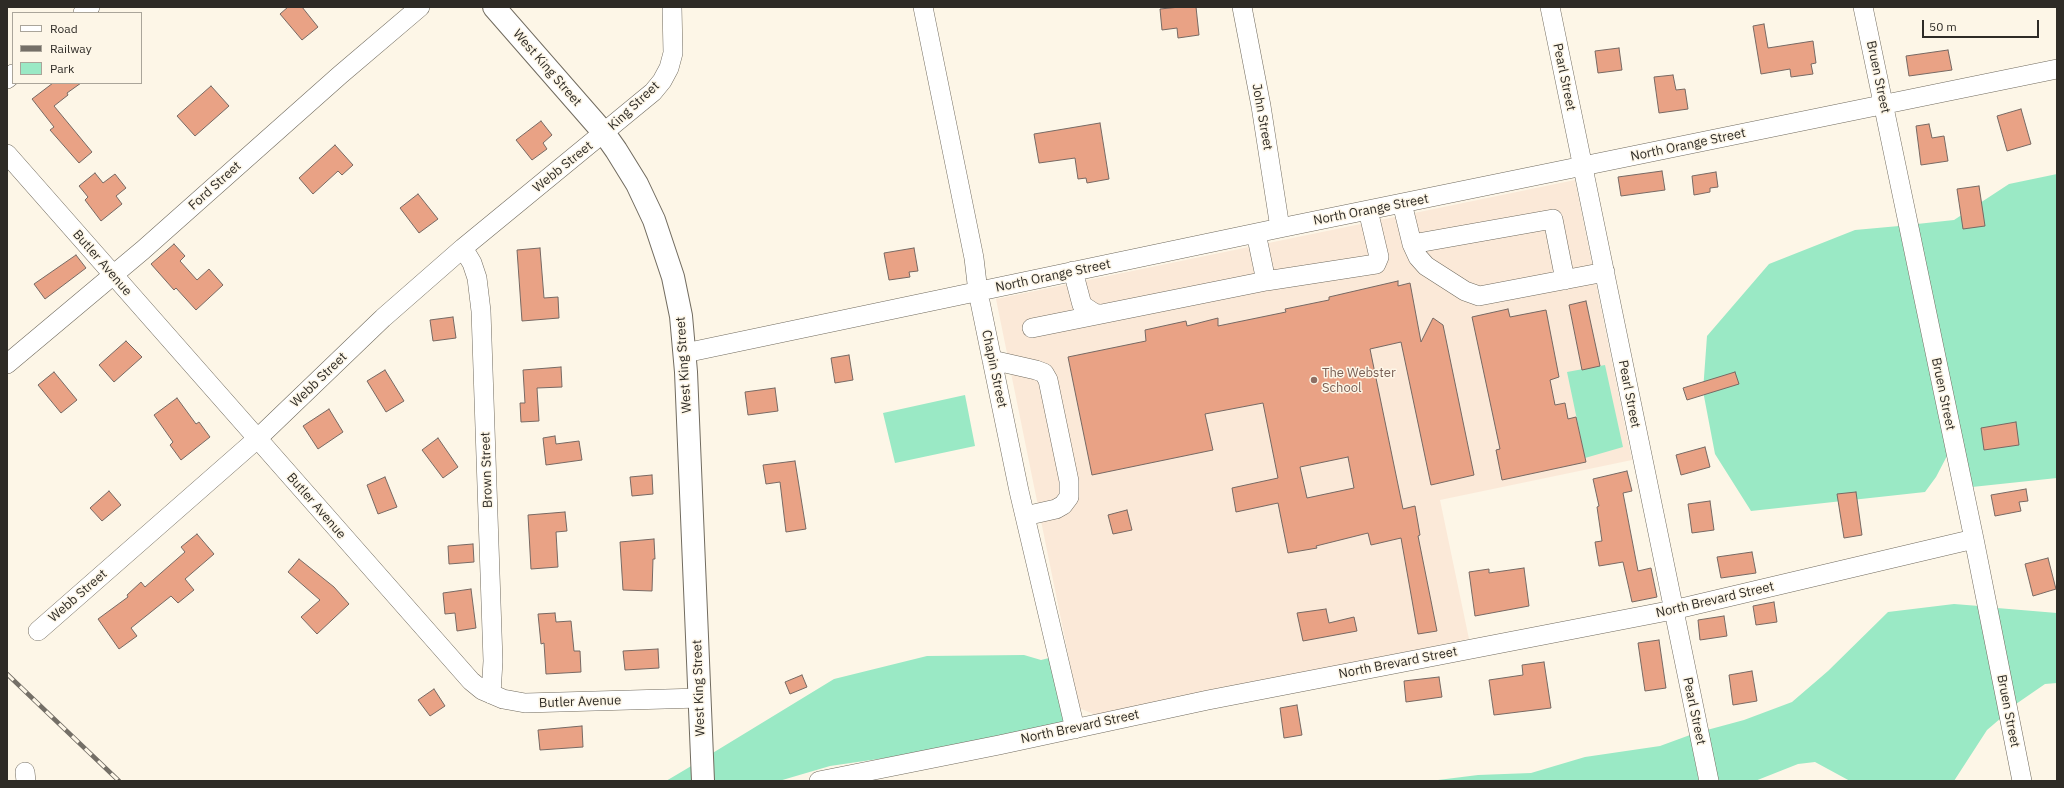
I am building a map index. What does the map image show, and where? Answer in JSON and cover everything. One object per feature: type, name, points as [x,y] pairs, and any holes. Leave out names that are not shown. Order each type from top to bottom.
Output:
[{"type":"main road","name":"West King Street","points":[[494,7],[604,133],[636,184],[661,239],[673,277],[680,308],[685,353],[703,781]]},
{"type":"street","name":"Ford Street","points":[[7,364],[113,275],[340,75],[420,7]]},
{"type":"street","name":"King Street","points":[[604,133],[653,92],[669,68],[672,53],[672,7]]},
{"type":"street","name":"Chapin Street","points":[[923,7],[974,258],[978,292],[992,360],[1025,516],[1075,729]]},
{"type":"street","name":"John Street","points":[[1242,7],[1261,106],[1280,228]]},
{"type":"street","name":"Pearl Street","points":[[1550,7],[1709,781]]},
{"type":"street","name":"Bruen Street","points":[[1863,7],[1974,539],[2022,781]]},
{"type":"street","name":"North Orange Street","points":[[685,353],[1280,228],[2057,69]]},
{"type":"street","name":"Webb Street","points":[[38,630],[257,439],[383,318],[463,248],[604,133]]},
{"type":"street","name":"Butler Avenue","points":[[7,154],[471,681],[491,694],[503,699],[525,703],[700,698]]},
{"type":"street","points":[[1402,203],[1412,244],[1418,257],[1426,266],[1465,291],[1478,296],[1605,272]]},
{"type":"street","points":[[1032,328],[1266,281],[1376,264],[1379,257],[1368,210]]},
{"type":"street","points":[[1412,244],[1553,219],[1565,280]]},
{"type":"street","points":[[1256,233],[1266,281]]},
{"type":"street","name":"Brown Street","points":[[463,248],[472,263],[477,278],[481,311],[493,661],[491,694]]},
{"type":"street","points":[[1073,271],[1082,305],[1094,313],[1100,314]]},
{"type":"street","points":[[992,360],[1036,370],[1044,373],[1048,380],[1069,481],[1068,497],[1063,505],[1056,509],[1025,516]]},
{"type":"street","name":"North Brevard Street","points":[[820,781],[1075,729],[1208,700],[1673,610],[1974,539]]},
{"type":"shaded area","name":"The Webster School","points":[[1575,180],[1632,460],[1440,500],[1469,639],[1096,715],[1079,708],[996,299]]},
{"type":"green space","points":[[2057,174],[2057,478],[1972,487],[1917,224],[1954,220],[2009,184]]},
{"type":"green space","points":[[1899,226],[1947,456],[1936,477],[1925,492],[1751,511],[1715,454],[1703,391],[1707,336],[1769,264],[1855,230]]},
{"type":"green space","points":[[1605,365],[1623,447],[1585,458],[1567,372]]},
{"type":"green space","points":[[965,395],[975,446],[895,463],[883,413]]},
{"type":"green space","points":[[1954,604],[1979,606],[2001,718],[1987,730],[1954,781],[1850,781],[1815,762],[1798,764],[1755,781],[1718,781],[1707,730],[1744,720],[1792,702],[1828,671],[1888,612]]},
{"type":"green space","points":[[1997,608],[2057,613],[2057,683],[2045,684],[2016,704]]},
{"type":"green space","points":[[1024,655],[1041,660],[1049,658],[1064,723],[926,752],[830,766],[779,781],[712,781],[711,754],[834,679],[927,656]]},
{"type":"green space","points":[[1690,735],[1699,781],[1430,781],[1478,775],[1531,773],[1585,757],[1660,746]]},
{"type":"green space","points":[[693,765],[694,781],[666,781]]},
{"type":"building","points":[[288,7],[302,7],[318,27],[302,40],[280,14]]},
{"type":"building","points":[[1196,7],[1199,35],[1178,38],[1177,28],[1162,30],[1160,9]]},
{"type":"building","points":[[1764,24],[1768,48],[1813,41],[1816,63],[1811,64],[1813,74],[1791,77],[1790,69],[1761,74],[1753,26]]},
{"type":"building","points":[[1619,48],[1622,70],[1598,73],[1595,51]]},
{"type":"building","points":[[1948,50],[1952,70],[1909,76],[1906,56]]},
{"type":"building","points":[[1673,75],[1676,90],[1685,89],[1688,109],[1659,113],[1654,77]]},
{"type":"building","points":[[52,84],[80,84],[67,93],[68,95],[54,106],[92,152],[79,163],[50,130],[54,127],[32,99]]},
{"type":"building","points":[[211,86],[229,106],[195,136],[177,116]]},
{"type":"building","points":[[2021,109],[2031,144],[2007,151],[1997,116]]},
{"type":"building","points":[[541,121],[552,135],[543,143],[547,149],[532,160],[516,140]]},
{"type":"building","points":[[1100,123],[1109,179],[1087,183],[1086,178],[1078,179],[1075,158],[1039,163],[1034,134]]},
{"type":"building","points":[[1929,124],[1932,138],[1944,136],[1948,161],[1921,165],[1916,126]]},
{"type":"building","points":[[335,145],[353,165],[342,175],[338,171],[313,194],[299,178]]},
{"type":"building","points":[[1662,171],[1665,190],[1621,196],[1618,177]]},
{"type":"building","points":[[1716,172],[1718,187],[1710,188],[1710,192],[1694,195],[1692,176]]},
{"type":"building","points":[[95,173],[103,183],[115,174],[126,188],[116,196],[122,204],[101,221],[85,200],[88,197],[79,186]]},
{"type":"building","points":[[1979,186],[1985,226],[1963,229],[1957,189]]},
{"type":"building","points":[[418,194],[438,219],[419,233],[400,208]]},
{"type":"building","points":[[174,244],[185,256],[180,261],[197,280],[209,269],[223,285],[196,310],[176,288],[174,290],[151,264]]},
{"type":"building","points":[[540,248],[544,298],[558,297],[559,318],[522,321],[517,250]]},
{"type":"building","points":[[914,248],[918,271],[909,272],[910,277],[889,280],[884,253]]},
{"type":"building","points":[[76,255],[86,268],[45,299],[34,284]]},
{"type":"building","points":[[1398,281],[1398,286],[1410,283],[1421,342],[1433,318],[1443,325],[1474,475],[1431,485],[1401,342],[1370,349],[1403,509],[1415,506],[1420,535],[1418,536],[1437,631],[1418,634],[1401,538],[1371,545],[1368,533],[1316,546],[1317,548],[1288,553],[1278,503],[1236,512],[1232,488],[1278,478],[1263,403],[1205,414],[1213,450],[1092,475],[1068,357],[1146,341],[1145,330],[1186,321],[1187,326],[1218,318],[1218,326],[1286,312],[1285,309],[1329,300],[1329,297]],"holes":[[[1348,457],[1354,488],[1307,498],[1300,467]]]},
{"type":"building","points":[[1586,301],[1600,366],[1582,370],[1569,305]]},
{"type":"building","points":[[1508,309],[1510,317],[1546,310],[1559,377],[1550,380],[1555,405],[1565,403],[1568,419],[1576,417],[1586,462],[1502,480],[1496,450],[1500,449],[1472,317]]},
{"type":"building","points":[[453,317],[456,338],[433,341],[430,320]]},
{"type":"building","points":[[126,341],[142,357],[114,382],[99,365]]},
{"type":"building","points":[[849,355],[853,380],[835,383],[831,358]]},
{"type":"building","points":[[561,367],[562,387],[537,388],[539,421],[521,422],[520,403],[525,403],[523,370]]},
{"type":"building","points":[[385,370],[404,401],[386,412],[367,381]]},
{"type":"building","points":[[54,372],[77,400],[61,413],[38,385]]},
{"type":"building","points":[[1735,372],[1739,384],[1687,400],[1683,388]]},
{"type":"building","points":[[775,388],[778,411],[748,415],[745,392]]},
{"type":"building","points":[[177,398],[196,424],[199,422],[210,437],[181,460],[170,445],[173,442],[154,415]]},
{"type":"building","points":[[329,409],[343,432],[318,449],[303,426]]},
{"type":"building","points":[[2016,422],[2019,445],[1984,450],[1981,428]]},
{"type":"building","points":[[555,436],[556,444],[579,441],[582,460],[546,465],[543,438]]},
{"type":"building","points":[[438,438],[458,467],[443,478],[422,450]]},
{"type":"building","points":[[1705,447],[1710,467],[1681,475],[1676,455]]},
{"type":"building","points":[[795,461],[806,529],[786,532],[780,482],[766,484],[763,465]]},
{"type":"building","points":[[1627,471],[1632,491],[1623,493],[1638,571],[1651,568],[1657,597],[1632,602],[1623,562],[1599,566],[1595,542],[1602,541],[1597,507],[1599,506],[1593,479]]},
{"type":"building","points":[[652,475],[653,494],[632,496],[630,477]]},
{"type":"building","points":[[385,477],[397,507],[378,514],[367,485]]},
{"type":"building","points":[[2026,489],[2028,501],[2019,502],[2021,511],[1995,516],[1991,495]]},
{"type":"building","points":[[109,491],[121,505],[102,521],[90,508]]},
{"type":"building","points":[[1856,492],[1862,535],[1844,538],[1837,494]]},
{"type":"building","points":[[1710,501],[1714,530],[1692,533],[1688,504]]},
{"type":"building","points":[[1127,510],[1132,530],[1113,534],[1108,515]]},
{"type":"building","points":[[565,512],[567,531],[556,532],[558,567],[531,569],[528,515]]},
{"type":"building","points":[[197,534],[214,554],[185,579],[194,590],[178,603],[171,596],[131,628],[137,636],[119,649],[98,619],[128,597],[127,595],[141,582],[145,587],[185,552],[181,547]]},
{"type":"building","points":[[654,539],[655,559],[653,559],[652,591],[623,590],[620,542]]},
{"type":"building","points":[[473,544],[474,562],[449,564],[448,546]]},
{"type":"building","points":[[1752,552],[1756,573],[1721,578],[1717,557]]},
{"type":"building","points":[[2048,558],[2056,589],[2033,596],[2025,564]]},
{"type":"building","points":[[299,559],[334,587],[349,604],[317,634],[301,617],[320,600],[288,572]]},
{"type":"building","points":[[1524,568],[1529,606],[1475,616],[1469,572],[1489,569],[1489,573]]},
{"type":"building","points":[[471,589],[476,628],[457,631],[455,613],[445,614],[443,593]]},
{"type":"building","points":[[1774,602],[1777,622],[1756,625],[1753,606]]},
{"type":"building","points":[[1326,609],[1329,623],[1354,617],[1357,631],[1303,641],[1297,613]]},
{"type":"building","points":[[555,613],[556,622],[571,621],[574,651],[580,651],[581,672],[546,674],[544,643],[541,644],[538,614]]},
{"type":"building","points":[[1724,616],[1727,636],[1700,640],[1698,620]]},
{"type":"building","points":[[1659,640],[1666,688],[1645,691],[1638,643]]},
{"type":"building","points":[[658,649],[659,668],[625,670],[623,651]]},
{"type":"building","points":[[1544,662],[1551,708],[1494,715],[1489,680],[1523,675],[1522,665]]},
{"type":"building","points":[[1752,671],[1757,701],[1733,705],[1729,675]]},
{"type":"building","points":[[802,675],[807,687],[790,694],[785,682]]},
{"type":"building","points":[[1439,677],[1442,697],[1406,702],[1404,681]]},
{"type":"building","points":[[434,689],[445,706],[430,716],[418,700]]},
{"type":"building","points":[[1297,705],[1302,735],[1284,738],[1280,708]]},
{"type":"building","points":[[582,726],[583,747],[540,750],[538,730]]},
{"type":"railway","points":[[7,674],[119,781]]},
{"type":"place","name":"The Webster School","points":[[1314,380]]}]
